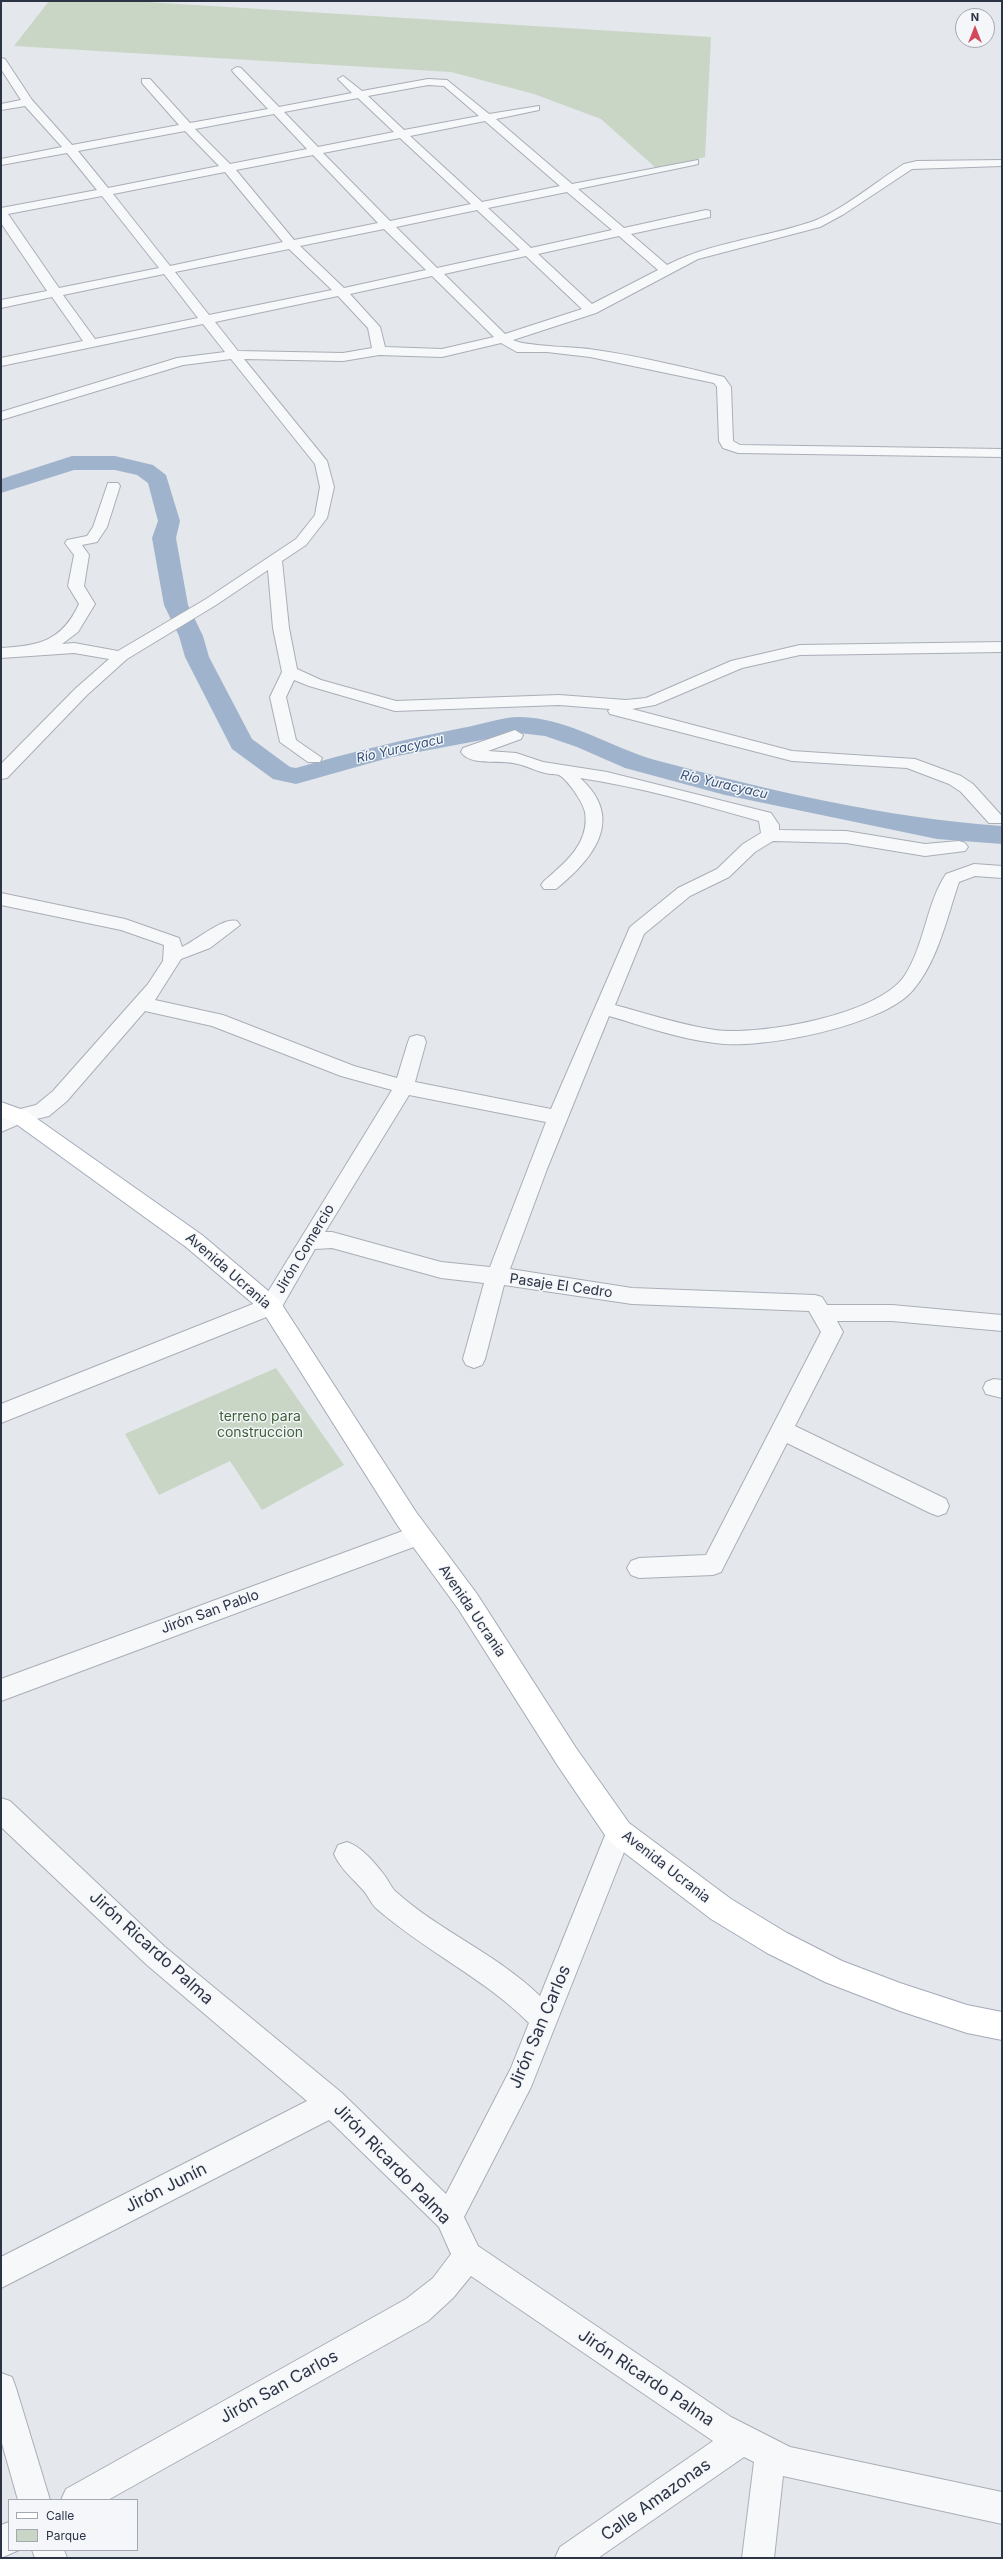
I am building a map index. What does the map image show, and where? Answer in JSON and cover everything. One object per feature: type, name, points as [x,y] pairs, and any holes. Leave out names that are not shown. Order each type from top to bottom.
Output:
[{"type":"main road","name":"Avenida Ucrania","points":[[7,1117],[194,1241],[270,1306],[419,1534],[468,1602],[567,1757],[619,1832],[721,1909],[777,1943],[835,1972],[900,1997],[967,2019],[1002,2026]]},
{"type":"street","points":[[1,61],[28,102],[105,192],[165,270],[322,464],[327,487],[322,516],[301,542],[275,561],[211,602],[121,656],[80,692],[1,774]]},
{"type":"street","points":[[237,70],[275,111],[318,151],[386,224],[503,339],[517,348],[547,348],[590,353],[719,380],[724,387],[726,441],[728,445],[738,449],[1002,453]]},
{"type":"street","points":[[343,78],[404,134],[477,205],[592,310]]},
{"type":"street","points":[[146,81],[186,126],[229,169],[291,244],[341,292],[374,327],[379,350]]},
{"type":"street","points":[[1,162],[186,126],[428,82],[447,83],[567,187],[622,230],[667,271]]},
{"type":"street","points":[[1,107],[28,102]]},
{"type":"street","points":[[92,344],[55,293],[1,212],[229,169],[535,108]]},
{"type":"street","points":[[1,304],[477,205],[694,162]]},
{"type":"street","points":[[1,416],[182,361],[234,356],[344,357],[379,350],[442,353],[503,339],[592,310],[694,256],[816,224],[840,211],[908,166],[917,164],[1002,163]]},
{"type":"street","points":[[1,362],[436,273],[622,230],[706,214]]},
{"type":"street","points":[[35,650],[65,638],[78,624],[86,604],[76,586],[82,555],[72,543],[92,539],[100,527],[113,486]]},
{"type":"street","points":[[275,561],[281,628],[290,672],[278,697],[288,742],[314,758]]},
{"type":"street","points":[[290,672],[315,683],[395,706],[446,706],[524,700],[559,700],[626,705],[649,702],[737,664],[800,650],[1002,647]]},
{"type":"street","points":[[1,653],[74,648],[121,656]]},
{"type":"street","points":[[524,700],[534,705],[584,711],[624,712],[792,756],[909,763],[955,780],[967,788],[995,819]]},
{"type":"street","points":[[515,735],[469,752],[476,755],[516,758],[540,768],[607,777],[765,817],[770,825],[770,835]]},
{"type":"street","points":[[550,885],[568,871],[590,843],[595,830],[593,809],[584,792],[572,782],[567,772]]},
{"type":"street","points":[[474,1359],[496,1276],[510,1245],[558,1117],[636,931],[684,892],[723,873],[749,848],[770,835],[846,837],[925,850],[959,847]]},
{"type":"street","points":[[604,1008],[716,1037],[754,1037],[789,1032],[838,1020],[881,1005],[907,986],[924,955],[952,878],[974,870],[1002,872]]},
{"type":"street","points":[[1,899],[126,925],[173,942],[172,962],[155,988],[60,1096],[42,1111],[7,1117]]},
{"type":"street","points":[[172,955],[188,952],[208,944],[231,925]]},
{"type":"street","points":[[140,1004],[216,1020],[348,1071],[404,1087],[558,1117]]},
{"type":"street","name":"Jirón Comercio","points":[[1,1414],[270,1306],[404,1087],[417,1042]]},
{"type":"street","name":"Pasaje El Cedro","points":[[310,1241],[332,1240],[441,1270],[496,1276],[632,1296],[892,1313],[1002,1323]]},
{"type":"street","points":[[638,1568],[713,1565],[832,1332],[818,1308]]},
{"type":"street","points":[[782,1430],[938,1506]]},
{"type":"street","name":"Jirón San Pablo","points":[[1,1690],[419,1534]]},
{"type":"street","name":"Jirón Ricardo Palma","points":[[1,1810],[156,1956],[332,2103],[449,2217],[468,2256],[741,2440],[770,2455],[787,2462],[1002,2508]]},
{"type":"street","name":"Jirón San Carlos","points":[[449,2217],[522,2077],[619,1832]]},
{"type":"street","points":[[347,1854],[375,1884],[385,1899],[454,1951],[481,1966],[518,1993],[544,2019]]},
{"type":"street","name":"Jirón Junín","points":[[1,2273],[332,2103]]},
{"type":"street","name":"Jirón San Carlos","points":[[78,2499],[417,2310],[443,2288],[468,2256]]},
{"type":"street","points":[[1,2388],[34,2499]]},
{"type":"street","name":"Calle Amazonas","points":[[571,2558],[741,2440]]},
{"type":"street","points":[[758,2558],[770,2455]]},
{"type":"green space","points":[[49,1],[131,1],[711,37],[705,157],[657,169],[601,119],[534,94],[451,72],[14,46]]},
{"type":"green space","name":"terreno para construccion","points":[[276,1368],[344,1465],[262,1510],[230,1461],[159,1495],[125,1434]]},
{"type":"waterway","name":"Río Yuracyacu","points":[[1,486],[72,463],[115,463],[145,470],[158,480],[169,521],[164,538],[176,605],[191,636],[197,657],[241,743],[260,759],[282,773],[296,776],[389,750],[519,725],[548,729],[586,741],[634,762],[725,787],[937,830],[1002,835]]}]
